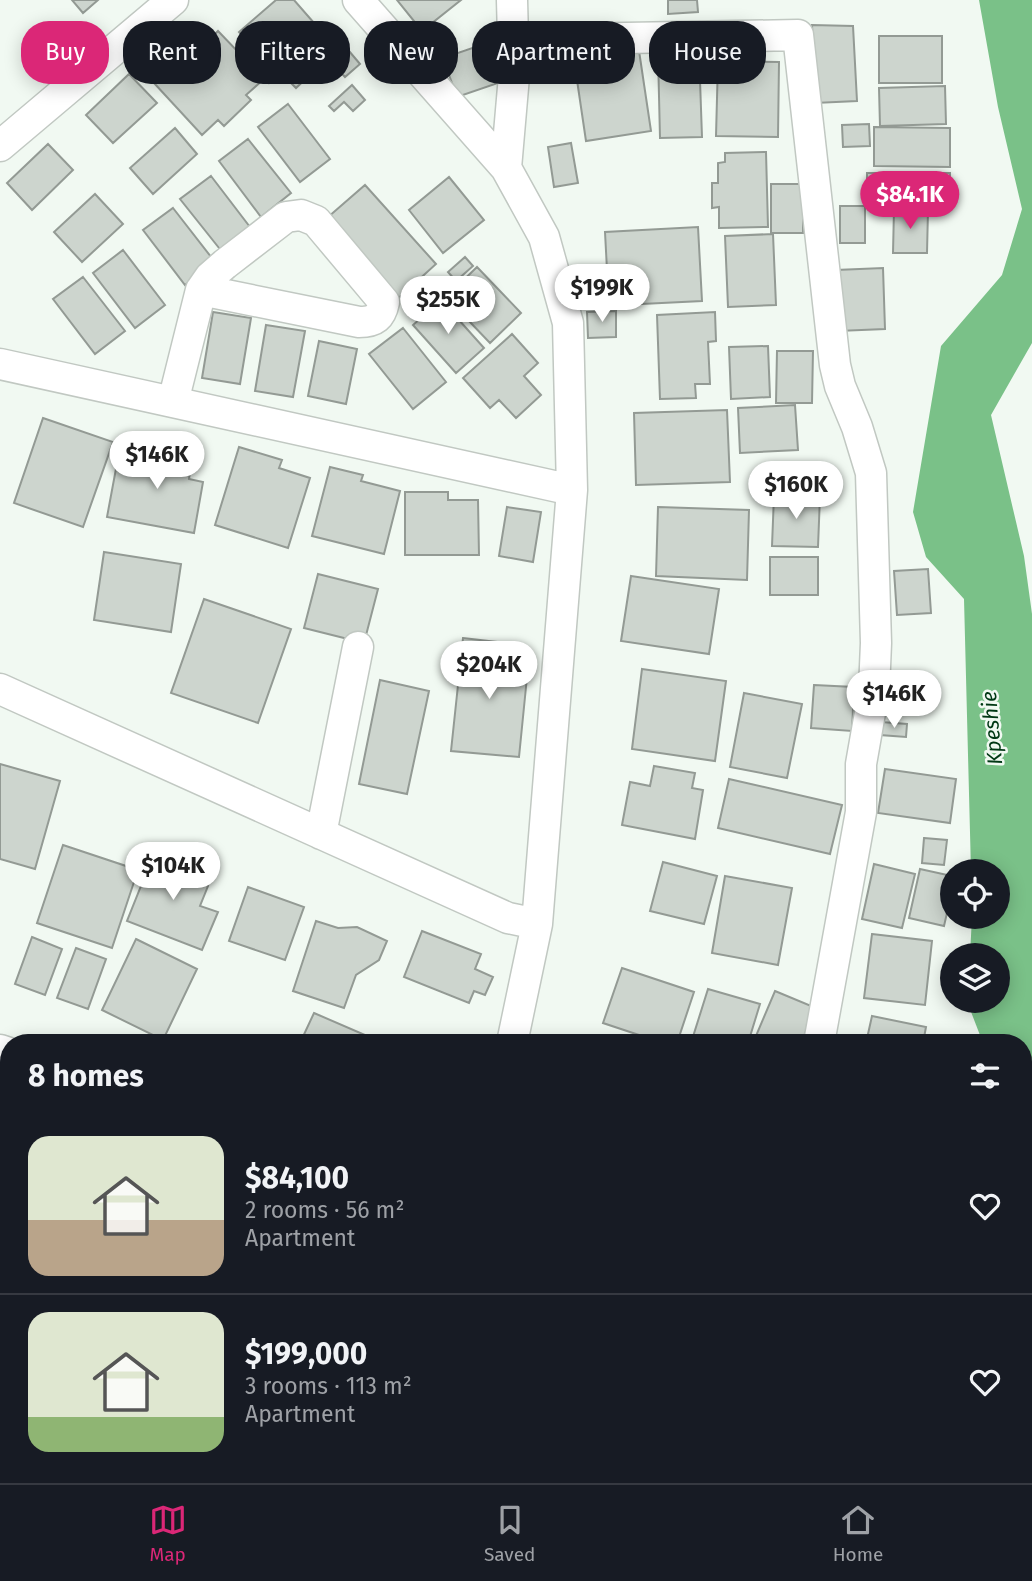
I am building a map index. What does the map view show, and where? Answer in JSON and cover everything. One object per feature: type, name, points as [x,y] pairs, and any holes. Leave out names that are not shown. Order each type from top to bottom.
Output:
[{"type":"street","points":[[0,146],[173,0]]},
{"type":"street","points":[[358,0],[506,168],[544,237],[568,323],[572,489],[537,925],[514,1034]]},
{"type":"street","points":[[512,0],[513,21]]},
{"type":"street","points":[[635,38],[798,35],[835,365],[872,473],[876,643],[874,690],[861,764],[861,812],[821,1034]]},
{"type":"street","points":[[506,168],[513,84]]},
{"type":"street","points":[[173,402],[201,290],[210,277],[225,264],[286,217],[301,215],[316,221],[384,302],[381,314],[371,322],[359,322],[201,290]]},
{"type":"street","points":[[0,364],[572,489]]},
{"type":"street","points":[[321,834],[358,647]]},
{"type":"street","points":[[0,689],[508,918],[537,925]]},
{"type":"water","name":"Kpeshie","points":[[979,0],[1032,0],[1032,343],[991,415],[1024,556],[1032,614],[1032,1034],[980,1034],[971,1013],[1010,1013],[1010,943],[971,943],[971,929],[1010,929],[1010,859],[971,859],[964,599],[926,557],[913,512],[941,346],[1002,275],[1022,209],[998,107]]},
{"type":"building","points":[[72,0],[98,0],[83,13]]},
{"type":"building","points":[[276,0],[294,0],[312,21],[252,21]]},
{"type":"building","points":[[397,0],[461,0],[435,21],[414,21]]},
{"type":"building","points":[[668,0],[697,0],[698,12],[668,14]]},
{"type":"building","points":[[812,25],[853,26],[857,101],[815,103]]},
{"type":"building","points":[[221,34],[235,49],[235,84],[258,84],[246,95],[251,100],[224,126],[218,120],[202,135],[155,84],[221,84]]},
{"type":"building","points":[[879,36],[942,36],[942,83],[879,83]]},
{"type":"building","points":[[635,44],[638,44],[651,131],[586,141],[578,84],[635,84]]},
{"type":"building","points":[[472,48],[472,84],[495,84],[457,97],[452,84],[458,84],[458,53]]},
{"type":"building","points":[[350,52],[360,64],[350,73]]},
{"type":"building","points":[[766,62],[779,62],[778,137],[716,136],[717,84],[766,84]]},
{"type":"building","points":[[123,80],[123,84],[139,84],[157,103],[113,143],[86,115]]},
{"type":"building","points":[[659,84],[700,84],[702,137],[660,138]]},
{"type":"building","points":[[352,85],[365,100],[353,111],[344,102],[334,111],[329,106]]},
{"type":"building","points":[[945,86],[946,124],[880,126],[879,88]]},
{"type":"building","points":[[288,104],[330,159],[300,182],[258,127]]},
{"type":"building","points":[[869,124],[870,146],[843,147],[842,125]]},
{"type":"building","points":[[874,127],[950,128],[950,167],[874,166]]},
{"type":"building","points":[[175,128],[197,154],[153,194],[130,168]]},
{"type":"building","points":[[248,139],[291,193],[261,217],[219,161]]},
{"type":"building","points":[[571,143],[578,183],[554,187],[548,147]]},
{"type":"building","points":[[48,144],[73,170],[32,210],[7,183]]},
{"type":"building","points":[[766,152],[768,227],[719,228],[719,207],[712,208],[712,183],[718,183],[718,163],[725,162],[725,153]]},
{"type":"building","points":[[867,173],[950,173],[950,207],[867,207]]},
{"type":"building","points":[[211,176],[253,231],[223,253],[180,199]]},
{"type":"building","points":[[449,177],[484,220],[443,253],[409,210]]},
{"type":"building","points":[[771,184],[803,184],[803,233],[771,233]]},
{"type":"building","points":[[365,185],[436,264],[392,304],[320,224]]},
{"type":"building","points":[[95,194],[123,224],[82,262],[54,232]]},
{"type":"building","points":[[840,206],[865,206],[865,243],[840,243]]},
{"type":"building","points":[[173,208],[215,262],[185,285],[143,230]]},
{"type":"building","points":[[894,209],[928,210],[927,253],[893,253]]},
{"type":"building","points":[[698,227],[702,301],[601,306],[599,270],[607,270],[605,232]]},
{"type":"building","points":[[773,234],[776,305],[728,307],[725,236]]},
{"type":"building","points":[[123,250],[165,305],[135,328],[93,273]]},
{"type":"building","points":[[465,257],[473,266],[456,281],[448,272]]},
{"type":"building","points":[[477,267],[521,313],[490,343],[446,297]]},
{"type":"building","points":[[883,268],[885,329],[838,331],[836,270]]},
{"type":"building","points":[[83,277],[125,331],[95,354],[53,299]]},
{"type":"building","points":[[441,300],[484,348],[456,373],[413,325]]},
{"type":"building","points":[[616,311],[616,337],[588,338],[587,312]]},
{"type":"building","points":[[213,312],[251,318],[240,384],[202,378]]},
{"type":"building","points":[[715,312],[716,341],[708,342],[710,384],[695,384],[696,398],[660,399],[657,315]]},
{"type":"building","points":[[266,325],[305,331],[293,397],[255,391]]},
{"type":"building","points":[[403,328],[446,382],[413,409],[369,354]]},
{"type":"building","points":[[512,334],[538,363],[524,376],[541,395],[516,418],[499,400],[490,408],[463,378]]},
{"type":"building","points":[[319,341],[357,349],[346,404],[308,396]]},
{"type":"building","points":[[768,346],[770,397],[731,399],[729,347]]},
{"type":"building","points":[[777,351],[813,351],[812,403],[776,403]]},
{"type":"building","points":[[795,405],[798,450],[740,453],[738,408]]},
{"type":"building","points":[[727,410],[730,482],[636,485],[634,413]]},
{"type":"building","points":[[43,418],[113,442],[83,527],[14,503]]},
{"type":"building","points":[[151,446],[193,453],[189,479],[203,482],[194,533],[107,517],[118,458],[148,463]]},
{"type":"building","points":[[239,447],[282,460],[279,468],[310,478],[288,548],[215,525]]},
{"type":"building","points":[[330,467],[363,475],[361,481],[400,491],[384,554],[312,536]]},
{"type":"building","points":[[405,492],[448,492],[448,500],[478,500],[479,555],[405,555]]},
{"type":"building","points":[[774,495],[820,496],[818,547],[772,546]]},
{"type":"building","points":[[507,507],[541,512],[533,562],[499,556]]},
{"type":"building","points":[[658,507],[749,510],[747,580],[656,576]]},
{"type":"building","points":[[104,552],[181,564],[171,632],[94,620]]},
{"type":"building","points":[[770,557],[818,557],[818,595],[770,595]]},
{"type":"building","points":[[928,569],[931,613],[897,615],[894,571]]},
{"type":"building","points":[[318,574],[378,589],[364,643],[304,628]]},
{"type":"building","points":[[631,576],[719,589],[709,654],[621,641]]},
{"type":"building","points":[[204,599],[291,629],[258,723],[171,693]]},
{"type":"building","points":[[463,638],[505,643],[503,664],[528,667],[519,757],[451,751]]},
{"type":"building","points":[[642,669],[726,681],[715,761],[632,749]]},
{"type":"building","points":[[380,680],[429,691],[407,794],[359,784]]},
{"type":"building","points":[[814,685],[854,687],[852,731],[811,728]]},
{"type":"building","points":[[744,693],[802,704],[787,778],[730,767]]},
{"type":"building","points":[[892,693],[904,693],[904,715],[892,715]]},
{"type":"building","points":[[881,722],[907,724],[906,737],[880,735]]},
{"type":"building","points":[[0,764],[60,781],[35,869],[0,859]]},
{"type":"building","points":[[654,766],[695,773],[692,788],[703,790],[695,839],[622,825],[630,782],[650,786]]},
{"type":"building","points":[[885,769],[956,779],[950,823],[878,813]]},
{"type":"building","points":[[729,779],[842,805],[830,854],[718,828]]},
{"type":"building","points":[[924,838],[947,840],[945,859],[940,859],[940,865],[922,863]]},
{"type":"building","points":[[63,845],[138,870],[112,948],[37,923]]},
{"type":"building","points":[[157,846],[173,852],[169,861],[205,875],[202,883],[208,886],[200,906],[218,912],[202,950],[127,921]]},
{"type":"building","points":[[663,862],[717,876],[704,924],[650,911]]},
{"type":"building","points":[[874,864],[915,874],[902,928],[862,919]]},
{"type":"building","points":[[920,869],[940,873],[940,925],[909,918]]},
{"type":"building","points":[[725,876],[792,888],[778,965],[712,953]]},
{"type":"building","points":[[248,887],[304,907],[285,960],[229,941]]},
{"type":"building","points":[[316,921],[338,928],[357,927],[387,941],[379,960],[356,975],[344,1008],[293,991]]},
{"type":"building","points":[[422,931],[481,954],[475,969],[493,977],[485,995],[474,991],[469,1003],[404,977]]},
{"type":"building","points":[[872,934],[932,941],[925,1005],[864,998]]},
{"type":"building","points":[[32,937],[62,949],[45,995],[15,984]]},
{"type":"building","points":[[136,939],[197,969],[166,1034],[151,1034],[102,1010]]},
{"type":"building","points":[[76,948],[106,959],[88,1009],[57,998]]},
{"type":"building","points":[[622,968],[694,992],[680,1034],[636,1034],[603,1023]]},
{"type":"building","points":[[708,989],[760,1004],[751,1034],[694,1034]]},
{"type":"building","points":[[775,991],[816,1008],[805,1034],[757,1034]]},
{"type":"building","points":[[314,1013],[363,1034],[304,1034]]},
{"type":"building","points":[[872,1016],[926,1027],[925,1034],[868,1034]]}]
